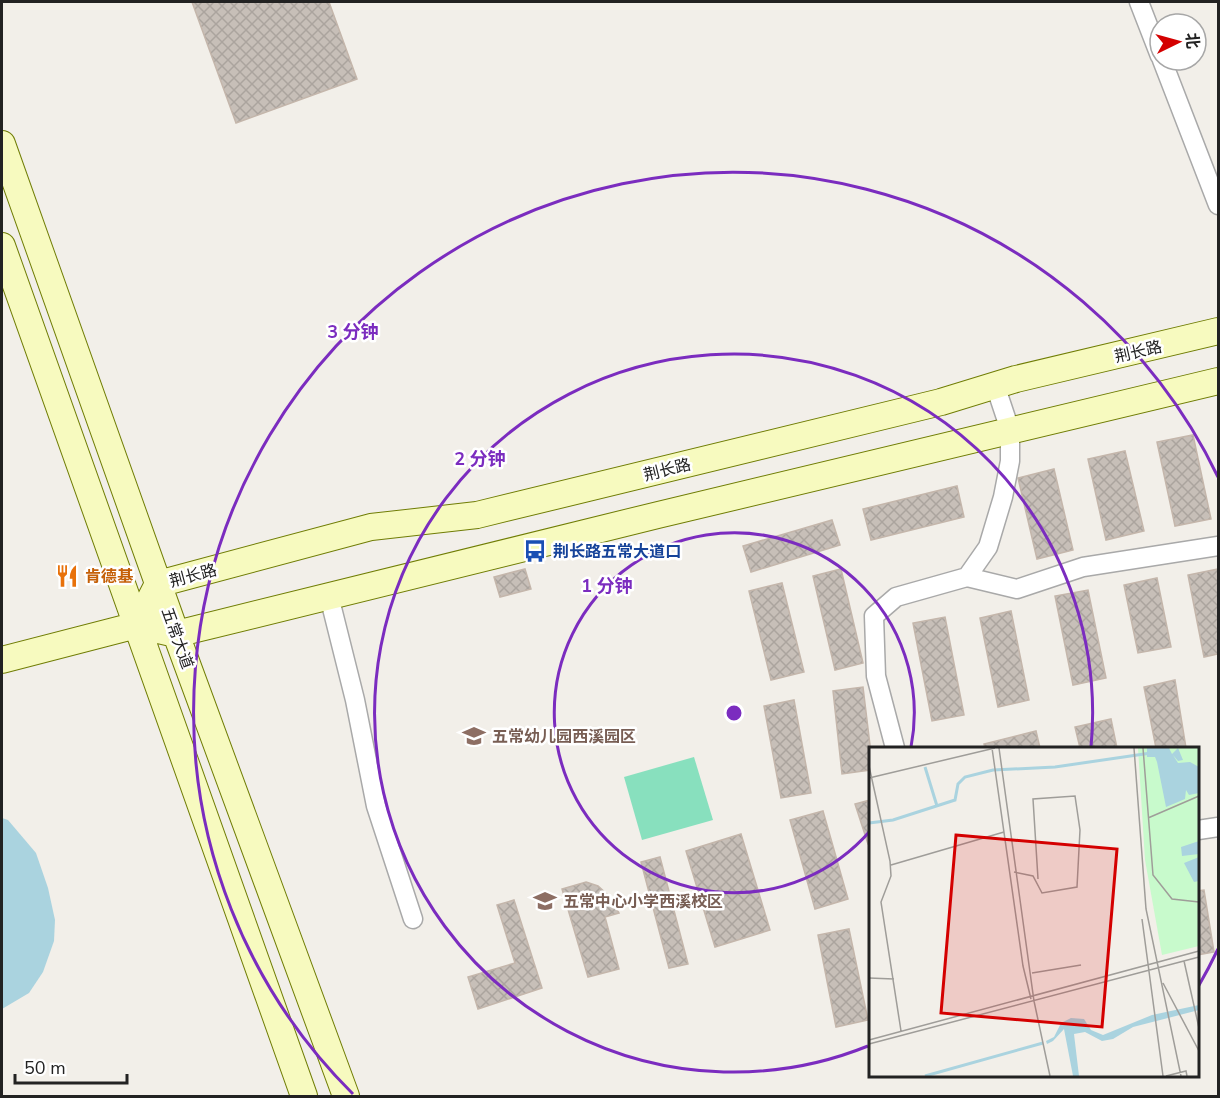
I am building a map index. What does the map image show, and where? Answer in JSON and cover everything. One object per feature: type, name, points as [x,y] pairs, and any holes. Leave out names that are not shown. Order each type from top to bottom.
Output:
[{"type":"main road","name":"五常大道","points":[[2,144],[176,634],[346,1096]]},
{"type":"main road","points":[[2,246],[304,1096]]},
{"type":"main road","name":"荆长路","points":[[136,625],[158,584],[371,527],[477,515],[930,405],[995,385],[1218,331]]},
{"type":"main road","points":[[2,660],[136,625],[176,634],[1218,381]]},
{"type":"street","points":[[1139,2],[1148,25]]},
{"type":"street","points":[[1167,72],[1218,206]]},
{"type":"street","points":[[968,577],[988,547],[1003,497],[1010,460],[1010,430],[995,385]]},
{"type":"street","points":[[895,747],[876,676],[873,616],[896,597],[968,577],[1017,589],[1083,567],[1218,546]]},
{"type":"street","points":[[329,596],[355,700],[376,806],[412,919]]},
{"type":"street","points":[[1199,830],[1218,827]]},
{"type":"green space","points":[[694,757],[713,820],[642,840],[624,777]]},
{"type":"water","points":[[2,818],[8,820],[36,853],[48,888],[55,920],[54,941],[43,972],[29,993],[2,1009]]},
{"type":"building","points":[[192,2],[329,2],[357,79],[236,123]]},
{"type":"building","points":[[1193,435],[1211,519],[1175,526],[1157,442]]},
{"type":"building","points":[[1125,451],[1144,531],[1106,540],[1088,459]]},
{"type":"building","points":[[1054,469],[1073,550],[1037,559],[1018,478]]},
{"type":"building","points":[[957,486],[964,517],[871,540],[863,509]]},
{"type":"building","points":[[832,520],[840,545],[751,572],[743,546]]},
{"type":"building","points":[[525,569],[531,589],[500,597],[494,577]]},
{"type":"building","points":[[841,569],[863,663],[835,670],[813,576]]},
{"type":"building","points":[[1218,569],[1218,654],[1204,657],[1188,575]]},
{"type":"building","points":[[1157,578],[1171,647],[1138,653],[1124,585]]},
{"type":"building","points":[[782,583],[804,672],[771,680],[749,591]]},
{"type":"building","points":[[1088,590],[1106,678],[1073,685],[1055,596]]},
{"type":"building","points":[[1011,611],[1029,700],[998,707],[980,618]]},
{"type":"building","points":[[945,617],[964,715],[932,721],[913,623]]},
{"type":"building","points":[[1175,680],[1186,747],[1156,747],[1144,687]]},
{"type":"building","points":[[863,687],[870,745],[869,770],[842,774],[833,691]]},
{"type":"building","points":[[794,700],[811,793],[781,798],[764,706]]},
{"type":"building","points":[[1111,719],[1117,747],[1080,747],[1075,727]]},
{"type":"building","points":[[1036,731],[1040,747],[985,747],[984,744]]},
{"type":"building","points":[[869,800],[869,844],[868,844],[855,804]]},
{"type":"building","points":[[823,811],[848,899],[815,909],[790,820]]},
{"type":"building","points":[[741,834],[770,930],[715,947],[686,851]]},
{"type":"building","points":[[660,857],[688,964],[669,968],[641,862]]},
{"type":"building","points":[[586,882],[598,886],[609,896],[619,913],[605,917],[619,969],[588,977],[562,889]]},
{"type":"building","points":[[1204,890],[1214,952],[1199,955],[1199,891]]},
{"type":"building","points":[[514,900],[542,988],[478,1009],[468,977],[515,963],[497,905]]},
{"type":"building","points":[[849,929],[868,1020],[836,1027],[818,935]]},
{"type":"place","name":"荆长路五常大道口","points":[[535,551]]},
{"type":"place","name":"肯德基","points":[[67,576]]},
{"type":"place","name":"五常幼儿园西溪园区","points":[[474,736]]},
{"type":"place","name":"五常中心小学西溪校区","points":[[545,901]]}]
